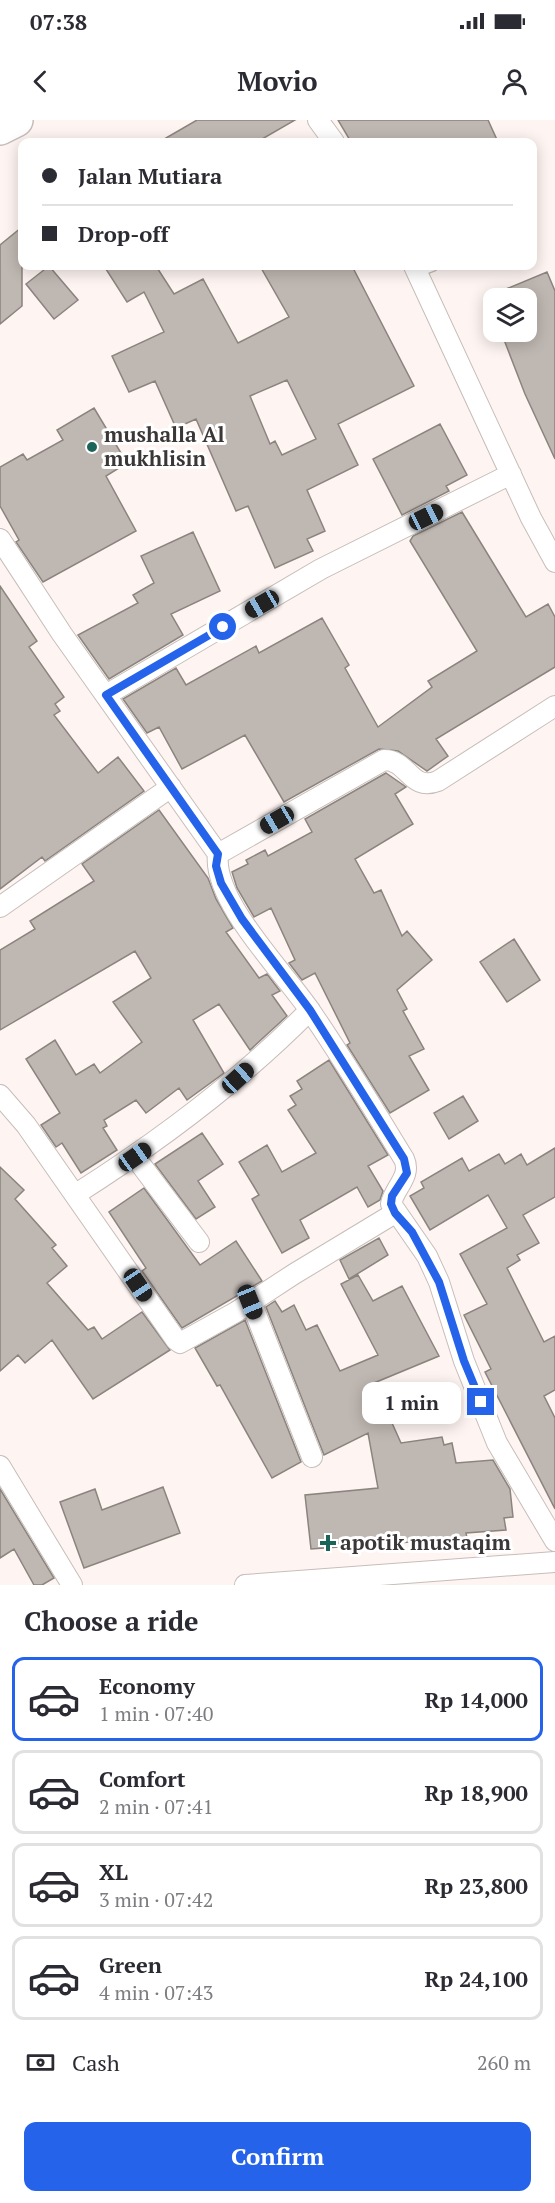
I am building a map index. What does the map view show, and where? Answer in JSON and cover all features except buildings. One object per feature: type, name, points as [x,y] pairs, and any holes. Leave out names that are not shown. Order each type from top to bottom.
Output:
[{"type":"highway","points":[[0,128],[16,120]]},
{"type":"street","points":[[318,120],[331,138]]},
{"type":"street","points":[[423,270],[511,474],[555,562]]},
{"type":"street","points":[[106,695],[321,569],[511,474]]},
{"type":"street","points":[[0,539],[62,634],[218,854],[216,866],[221,883],[242,919],[310,1010],[408,1167],[407,1173],[392,1196],[391,1204],[395,1213],[412,1232],[439,1282],[464,1361],[497,1443],[555,1541]]},
{"type":"street","points":[[218,854],[384,760],[398,764],[421,784],[428,785],[438,781],[555,706]]},
{"type":"street","points":[[0,907],[171,787]]},
{"type":"street","points":[[76,1194],[135,1157],[222,1092],[310,1010]]},
{"type":"street","points":[[0,1095],[26,1125],[180,1343],[395,1213]]},
{"type":"street","points":[[135,1157],[199,1242]]},
{"type":"street","points":[[250,1302],[312,1457]]},
{"type":"street","points":[[0,1466],[72,1585]]},
{"type":"street","points":[[244,1585],[555,1562]]},
{"type":"place","name":"mushalla Al mukhlisin","points":[[92,447]]},
{"type":"place","name":"apotik mustaqim","points":[[328,1543]]},
{"type":"route","points":[[223,627],[106,695],[218,854],[216,866],[221,883],[242,919],[310,1010],[404,1159],[408,1167],[407,1173],[392,1196],[391,1204],[395,1213],[412,1232],[439,1282],[464,1361],[481,1402]]}]
